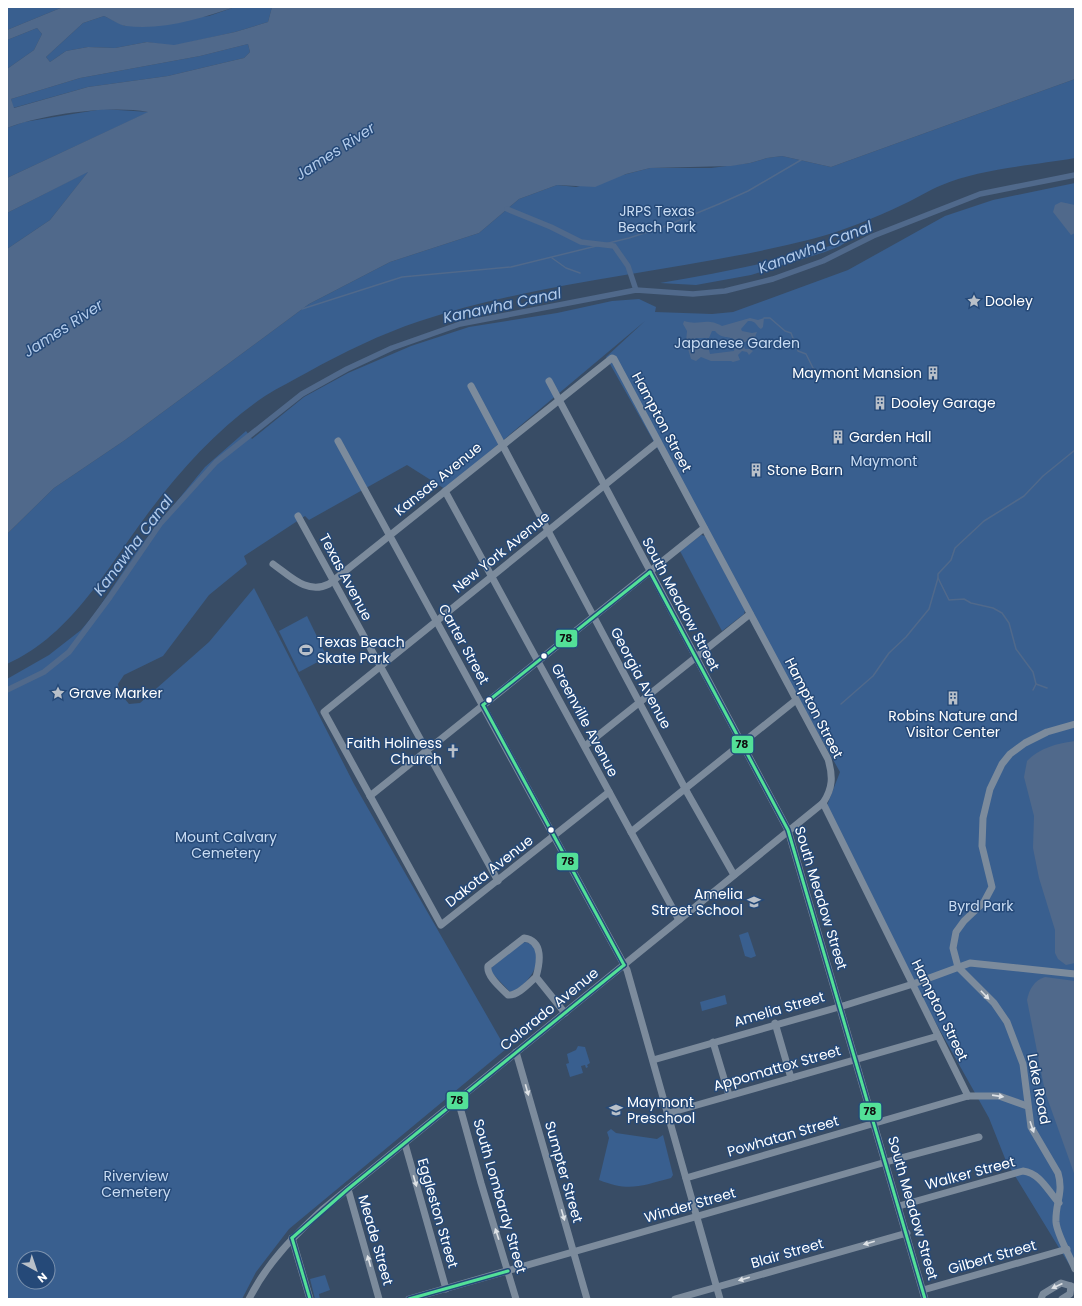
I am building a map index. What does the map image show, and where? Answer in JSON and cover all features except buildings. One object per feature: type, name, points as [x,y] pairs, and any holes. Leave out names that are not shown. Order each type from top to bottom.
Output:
[{"type":"street","name":"Kansas Avenue","points":[[273,564],[302,585],[308,587],[319,588],[333,581],[609,358],[614,359]]},
{"type":"street","name":"Hampton Street","points":[[614,359],[828,759],[831,770],[831,788],[823,803],[968,1096]]},
{"type":"street","name":"South Meadow Street","points":[[549,381],[788,830],[907,1233],[925,1299]]},
{"type":"street","name":"Georgia Avenue","points":[[471,386],[639,702],[734,875]]},
{"type":"street","name":"Carter Street","points":[[338,441],[555,835],[624,965],[669,1113],[720,1299]]},
{"type":"street","name":"New York Avenue","points":[[370,796],[324,712],[658,442]]},
{"type":"street","name":"Greenville Avenue","points":[[445,491],[539,660],[679,920]]},
{"type":"street","name":"Texas Avenue","points":[[298,516],[498,881]]},
{"type":"street","points":[[370,796],[704,528]]},
{"type":"street","points":[[585,746],[750,614]]},
{"type":"street","points":[[631,832],[796,700]]},
{"type":"street","points":[[958,967],[953,948],[956,932],[964,921],[984,902],[992,887],[982,846],[983,818],[990,789],[996,776],[1005,760],[1024,743],[1047,732],[1075,724]]},
{"type":"street","name":"Dakota Avenue","points":[[370,796],[441,925],[609,792]]},
{"type":"street","name":"Colorado Avenue","points":[[249,1299],[266,1268],[292,1238],[348,1189],[823,803]]},
{"type":"street","points":[[524,938],[528,939],[537,948],[541,959],[536,977],[512,996],[508,995],[490,975],[488,966],[524,938]]},
{"type":"street","name":"Amelia Street","points":[[653,1060],[775,1023],[840,1006],[913,984],[970,963],[1070,973]]},
{"type":"street","name":"Lake Road","points":[[958,967],[994,1003],[1007,1022],[1023,1064],[1027,1091],[1027,1106],[1031,1127],[1058,1172],[1061,1188],[1056,1222],[1058,1231],[1075,1269]]},
{"type":"street","points":[[536,977],[565,1013]]},
{"type":"street","points":[[775,1023],[791,1078]]},
{"type":"street","name":"Appomattox Street","points":[[669,1113],[938,1036]]},
{"type":"street","points":[[713,1042],[728,1096]]},
{"type":"street","name":"Sumpter Street","points":[[516,1052],[587,1299]]},
{"type":"street","name":"Powhatan Street","points":[[686,1178],[968,1096],[999,1096],[1027,1106]]},
{"type":"street","name":"South Lombardy Street","points":[[458,1100],[516,1299]]},
{"type":"street","name":"Winder Street","points":[[409,1299],[886,1162],[979,1137]]},
{"type":"street","name":"Eggleston Street","points":[[404,1144],[446,1289]]},
{"type":"street","name":"Walker Street","points":[[899,1206],[1023,1171],[1030,1172],[1038,1178],[1059,1203]]},
{"type":"street","name":"Meade Street","points":[[348,1189],[379,1299]]},
{"type":"street","name":"Blair Street","points":[[675,1299],[907,1233]]},
{"type":"street","points":[[292,1238],[310,1299]]},
{"type":"street","points":[[1067,1249],[1075,1256]]},
{"type":"street","name":"Gilbert Street","points":[[923,1290],[1067,1249]]},
{"type":"street","points":[[1041,1299],[1043,1294],[1061,1283],[1073,1285],[1070,1294],[1062,1299]]},
{"type":"green space","points":[[7,7],[63,7],[7,30]]},
{"type":"green space","points":[[235,7],[272,7],[268,22],[235,32],[173,46],[147,42],[115,48],[88,47],[66,51],[50,62],[46,57],[83,23],[104,16],[125,26],[209,16]]},
{"type":"green space","points":[[37,28],[42,34],[34,50],[7,69],[7,40]]},
{"type":"green space","points":[[248,44],[250,52],[244,58],[168,76],[88,87],[13,108],[11,99],[80,78],[200,56]]},
{"type":"green space","name":"JRPS Texas Beach Park","points":[[1075,79],[1075,158],[1007,168],[973,175],[937,187],[870,219],[812,239],[714,260],[566,285],[468,307],[405,326],[335,357],[265,396],[233,420],[218,434],[190,462],[164,492],[105,574],[71,616],[52,635],[31,651],[7,664],[7,534],[54,488],[125,440],[309,304],[390,262],[479,233],[519,199],[557,185],[576,187],[650,168],[711,168],[750,163],[767,158],[782,156],[831,167]]},
{"type":"green space","points":[[103,109],[149,112],[7,178],[7,128],[24,122]]},
{"type":"green space","points":[[89,171],[50,220],[7,249],[7,213]]},
{"type":"green space","points":[[1075,183],[1075,1274],[1006,1161],[989,1118],[914,984],[826,808],[840,772],[606,357],[645,321],[445,489],[407,465],[309,520],[305,516],[244,556],[247,564],[209,595],[163,656],[124,675],[118,684],[120,693],[129,704],[140,703],[209,642],[254,588],[354,784],[506,1049],[289,1229],[256,1272],[242,1299],[7,1299],[7,679],[49,655],[81,630],[94,615],[141,545],[205,467],[246,431],[252,439],[304,397],[348,373],[411,346],[469,327],[557,313],[612,301],[639,299],[656,307],[655,312],[712,314],[733,312],[848,270],[945,216],[993,200]]},
{"type":"green space","points":[[849,240],[840,246],[825,252],[751,275],[696,285],[660,283],[756,265],[803,254]]},
{"type":"green space","points":[[701,535],[705,536],[745,610],[744,614],[722,631],[680,551]]},
{"type":"green space","points":[[307,616],[327,657],[299,672],[279,631]]},
{"type":"green space","points":[[748,932],[756,956],[751,958],[745,956],[739,935]]},
{"type":"green space","points":[[526,942],[533,947],[537,953],[537,961],[530,977],[524,984],[510,992],[491,972],[491,968],[521,943]]},
{"type":"green space","points":[[725,995],[727,1004],[702,1011],[700,1002]]},
{"type":"green space","points":[[578,1046],[585,1047],[590,1063],[586,1068],[585,1065],[581,1066],[583,1073],[570,1077],[566,1064],[569,1063],[567,1054],[576,1050]]},
{"type":"green space","points":[[611,1129],[616,1133],[657,1139],[663,1135],[673,1175],[671,1178],[643,1185],[627,1187],[609,1184],[599,1180],[609,1138],[607,1132]]},
{"type":"green space","points":[[325,1275],[330,1290],[319,1294],[320,1299],[315,1299],[310,1279]]},
{"type":"water","name":"James River","points":[[63,7],[235,7],[196,19],[154,27],[126,26],[104,16],[83,23],[46,57],[50,62],[66,51],[88,47],[115,48],[147,42],[174,45],[235,32],[268,22],[272,7],[1075,7],[1075,79],[831,167],[782,156],[731,166],[650,168],[626,174],[595,187],[557,185],[519,199],[479,233],[390,262],[309,304],[125,440],[54,488],[7,534],[7,249],[50,220],[88,172],[7,213],[7,178],[148,112],[132,110],[96,110],[77,112],[39,119],[7,128],[7,69],[34,50],[42,34],[37,28],[7,40],[7,30]],"holes":[[[248,44],[250,52],[244,58],[168,76],[88,87],[14,108],[11,99],[80,78],[200,56]]]},
{"type":"water","points":[[1061,202],[1075,205],[1075,233],[1071,235],[1053,212],[1055,205]]},
{"type":"water","points":[[750,318],[758,320],[764,318],[763,327],[761,329],[754,322],[748,321],[741,329],[742,331],[752,333],[757,332],[755,337],[743,343],[745,349],[750,349],[753,351],[749,355],[747,352],[742,351],[738,355],[740,360],[733,362],[711,361],[701,357],[696,361],[691,359],[686,342],[687,331],[683,324],[684,321],[694,323],[712,322],[722,326]],"holes":[[[712,331],[715,331],[720,336],[731,338],[736,341],[734,351],[710,354],[709,350],[693,344],[693,340],[697,338],[709,338]]]},
{"type":"water","points":[[1075,741],[1075,963],[1066,965],[1058,959],[1055,953],[1055,930],[1039,878],[1033,848],[1034,816],[1024,777],[1027,761],[1032,756],[1043,749],[1062,743]]},
{"type":"water","points":[[1045,977],[1075,981],[1075,1176],[1045,1092],[1027,1000],[1035,983],[1041,978]]},
{"type":"waterway","points":[[302,309],[402,277],[511,267],[629,238],[663,227],[748,191],[801,160]]},
{"type":"waterway","name":"Kanawha Canal","points":[[7,690],[44,672],[69,652],[110,597],[160,524],[216,462],[302,394],[347,369],[392,348],[460,324],[636,290],[693,294],[725,291],[773,279],[823,261],[873,236],[980,194],[1075,175]]},
{"type":"waterway","points":[[507,209],[551,227],[581,242],[614,246],[628,266],[636,290]]},
{"type":"waterway","points":[[552,258],[566,268],[580,273]]},
{"type":"waterway","points":[[764,318],[770,318],[785,331],[791,333],[798,351],[806,354],[813,368],[823,375]]},
{"type":"waterway","points":[[1033,690],[1036,684],[1033,672],[1016,649],[1009,623],[1002,613],[993,608],[971,603],[964,599],[949,600],[938,578],[938,574],[951,560],[955,548],[984,521],[1024,496],[1043,476],[1075,450]]},
{"type":"waterway","points":[[841,704],[873,676],[889,653],[906,637],[929,609],[938,578]]},
{"type":"waterway","points":[[1036,684],[1047,688]]},
{"type":"transit line","name":"78","points":[[650,572],[788,830],[925,1299]]},
{"type":"transit line","name":"78","points":[[483,705],[650,572]]},
{"type":"transit line","name":"78","points":[[483,705],[624,965]]},
{"type":"transit line","name":"78","points":[[292,1238],[348,1189],[624,965]]},
{"type":"transit line","name":"78","points":[[292,1238],[310,1299]]},
{"type":"transit line","name":"78","points":[[409,1299],[508,1271]]},
{"type":"place","name":"Dooley","points":[[974,301]]},
{"type":"place","name":"Maymont Mansion","points":[[933,373]]},
{"type":"place","name":"Dooley Garage","points":[[880,403]]},
{"type":"place","name":"Garden Hall","points":[[838,437]]},
{"type":"place","name":"Stone Barn","points":[[756,470]]},
{"type":"place","name":"Texas Beach Skate Park","points":[[306,650]]},
{"type":"place","name":"Grave Marker","points":[[58,693]]},
{"type":"place","name":"Robins Nature and Visitor Center","points":[[953,698]]},
{"type":"place","name":"Faith Holiness Church","points":[[453,751]]},
{"type":"place","name":"Amelia Street School","points":[[754,902]]},
{"type":"place","name":"Maymont Preschool","points":[[616,1110]]},
{"type":"park label","name":"Japanese Garden","points":[[737,343]]},
{"type":"park label","name":"Maymont","points":[[884,461]]},
{"type":"park label","name":"Mount Calvary Cemetery","points":[[226,846]]},
{"type":"park label","name":"Byrd Park","points":[[981,906]]},
{"type":"park label","name":"Riverview Cemetery","points":[[136,1184]]}]
